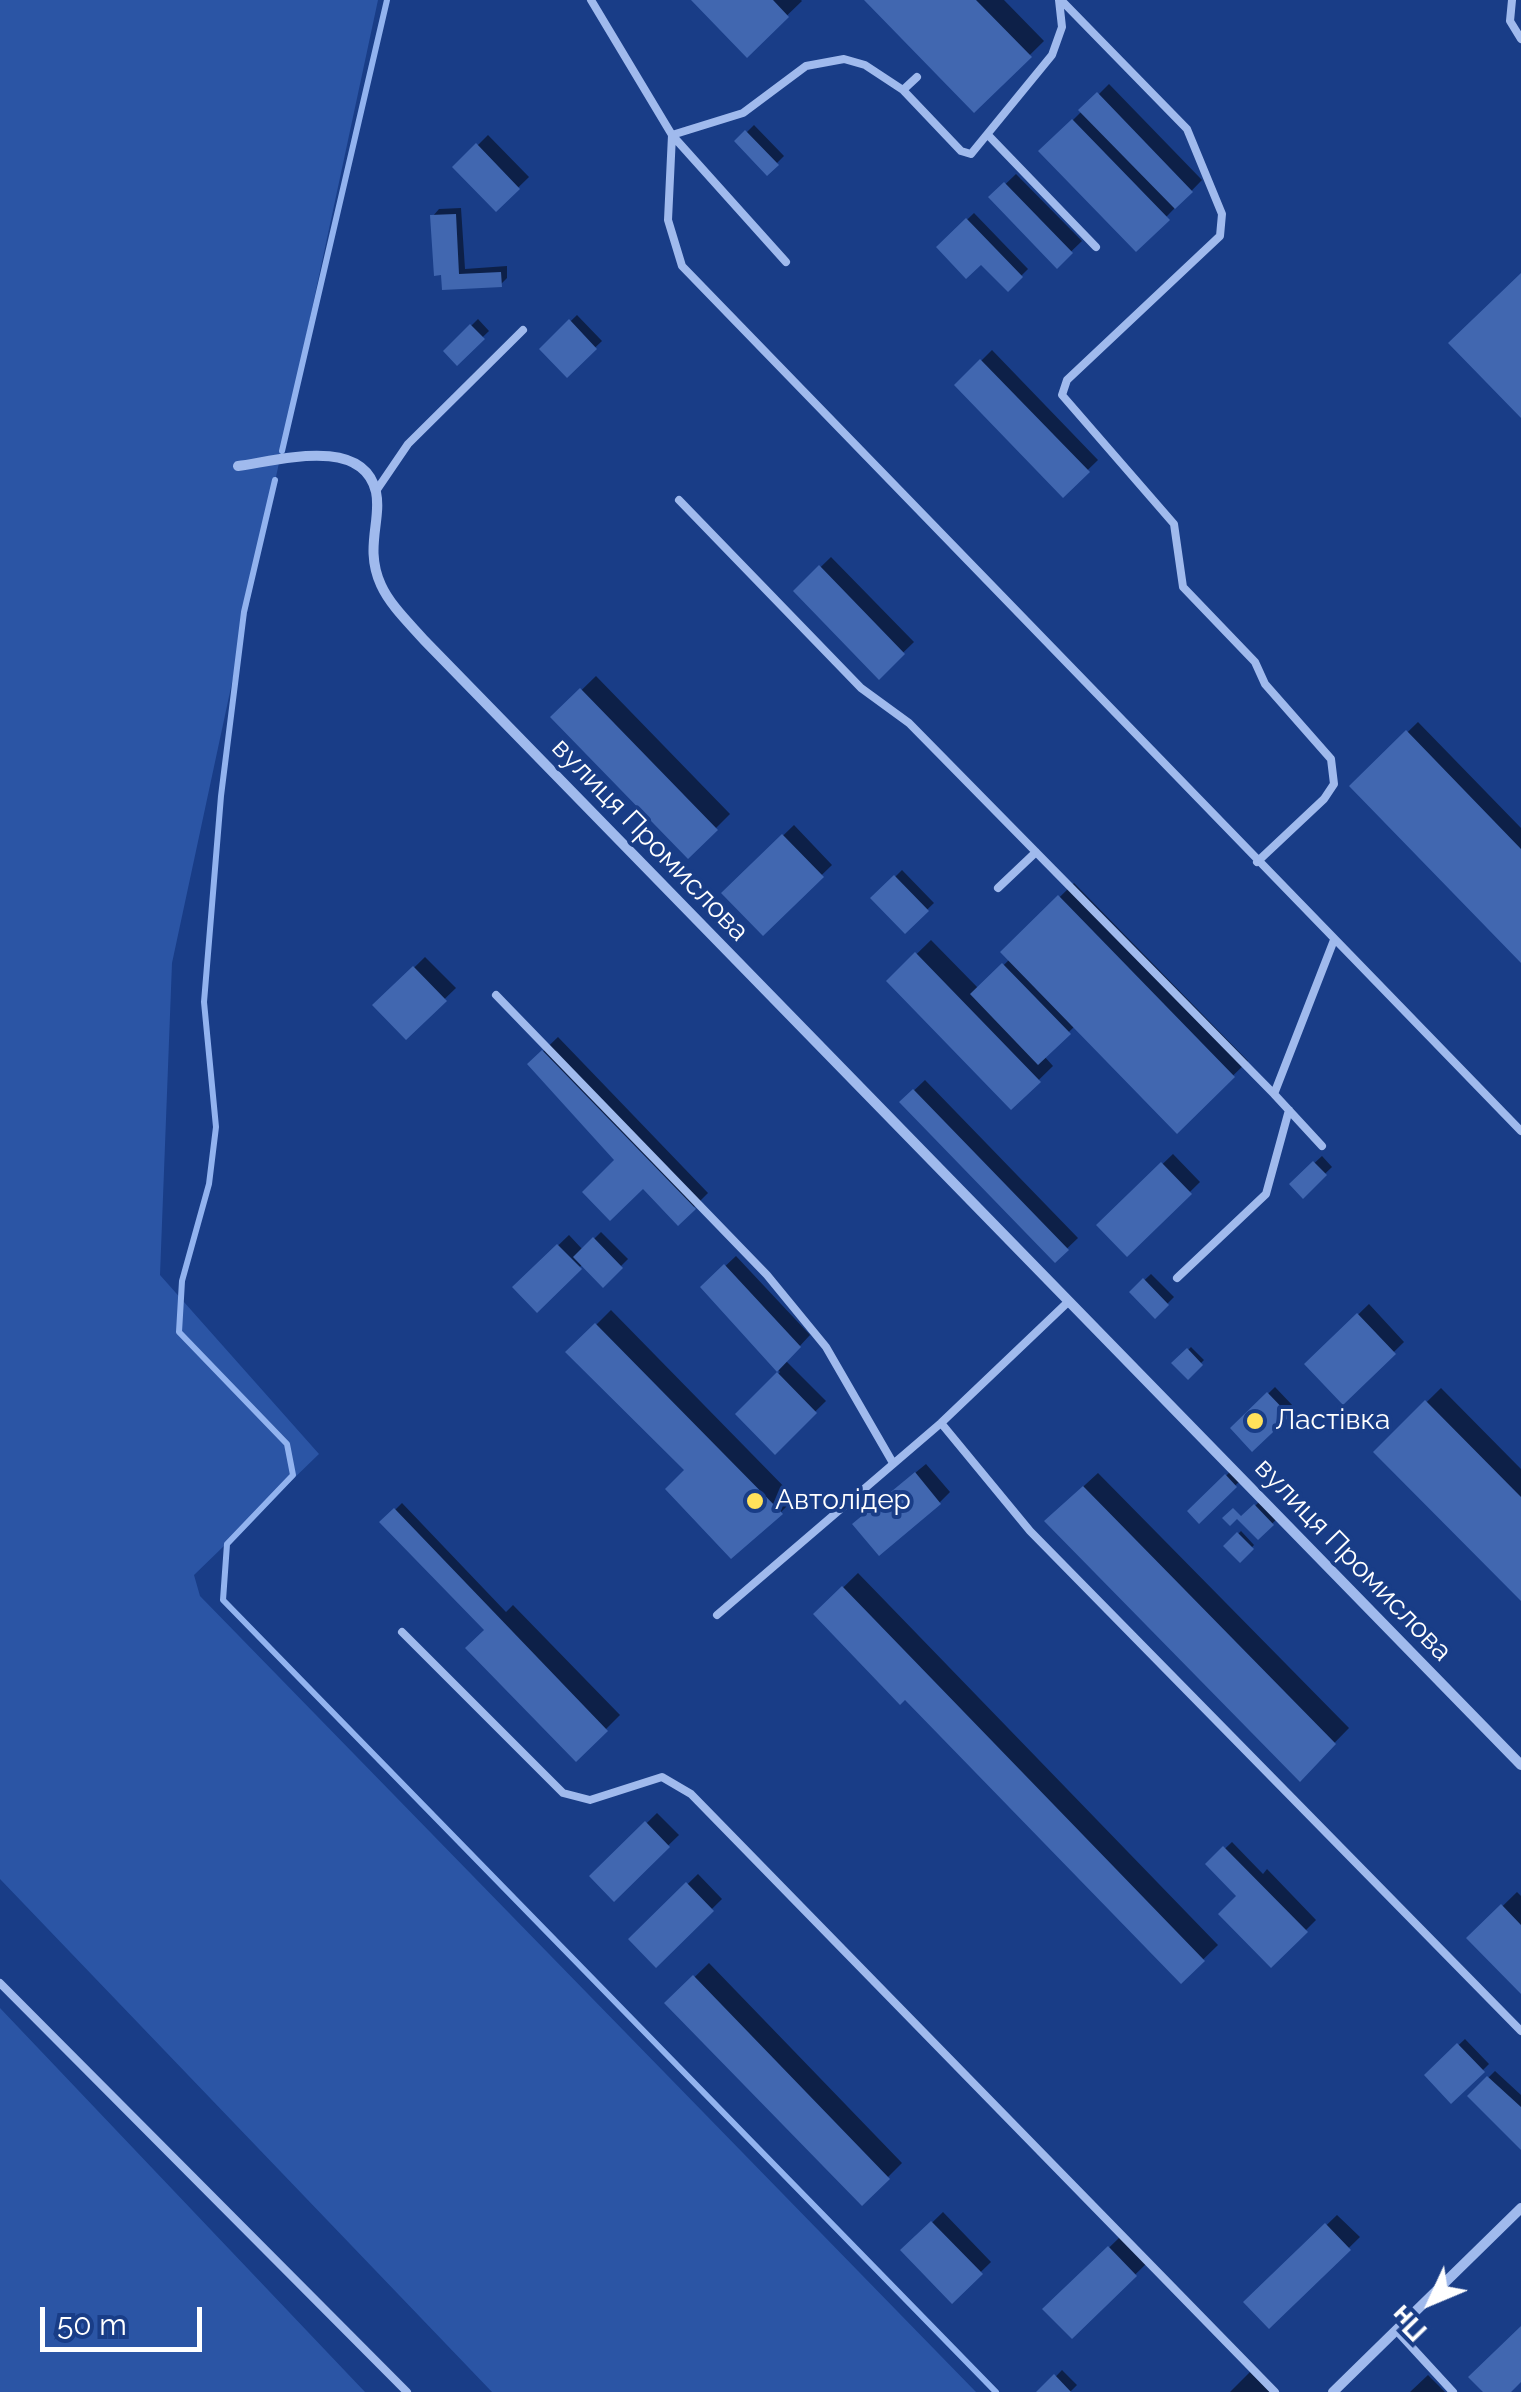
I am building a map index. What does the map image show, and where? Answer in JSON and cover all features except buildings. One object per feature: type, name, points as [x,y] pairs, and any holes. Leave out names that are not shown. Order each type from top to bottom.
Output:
[{"type":"street","points":[[238,466],[330,453],[357,465],[376,491]]},
{"type":"street","name":"вулиця Промислова","points":[[376,491],[373,559],[381,586],[403,616],[1521,1764]]},
{"type":"street","points":[[1332,2392],[1521,2208]]},
{"type":"lane","points":[[591,0],[672,135],[786,262]]},
{"type":"lane","points":[[672,135],[743,113],[794,72],[822,60],[865,65],[903,90],[966,154],[976,152],[1052,55],[1062,27],[1060,0]]},
{"type":"lane","points":[[1060,0],[1188,129],[1222,214],[1220,236],[1067,380],[1062,395],[1174,524],[1182,587],[1255,662],[1265,684],[1330,759],[1334,784],[1324,799],[1258,862]]},
{"type":"lane","points":[[1512,0],[1510,21],[1521,39]]},
{"type":"lane","points":[[903,90],[917,77]]},
{"type":"lane","points":[[672,135],[668,220],[682,266],[1521,1131]]},
{"type":"lane","points":[[989,136],[1096,247]]},
{"type":"lane","points":[[376,491],[408,444],[523,330]]},
{"type":"lane","points":[[679,500],[861,688],[909,724],[1322,1146]]},
{"type":"lane","points":[[998,888],[1036,852]]},
{"type":"lane","points":[[1274,1094],[1334,940]]},
{"type":"lane","points":[[496,995],[767,1276],[826,1347],[893,1463]]},
{"type":"lane","points":[[1177,1278],[1266,1194],[1289,1110]]},
{"type":"lane","points":[[716,1616],[941,1423],[1068,1300]]},
{"type":"lane","points":[[941,1423],[1030,1530],[1521,2031]]},
{"type":"lane","points":[[402,1632],[563,1793],[590,1800],[662,1777],[691,1794],[1275,2392]]},
{"type":"lane","points":[[0,1983],[408,2392]]},
{"type":"lane","points":[[1396,2330],[1453,2392]]},
{"type":"shaded area","points":[[0,0],[378,0],[172,963],[160,1275],[319,1454],[194,1575],[200,1596],[976,2392],[492,2392],[0,1879]]},
{"type":"shaded area","points":[[0,2008],[365,2392],[0,2392]]},
{"type":"waterway","points":[[282,451],[387,0]]},
{"type":"waterway","points":[[275,480],[244,612],[221,796],[204,1002],[216,1127],[209,1184],[182,1281],[179,1332],[287,1444],[293,1475],[227,1544],[223,1600],[996,2392]]},
{"type":"place","name":"Ластівка","points":[[1255,1421]]},
{"type":"place","name":"Автолідер","points":[[755,1501]]}]
